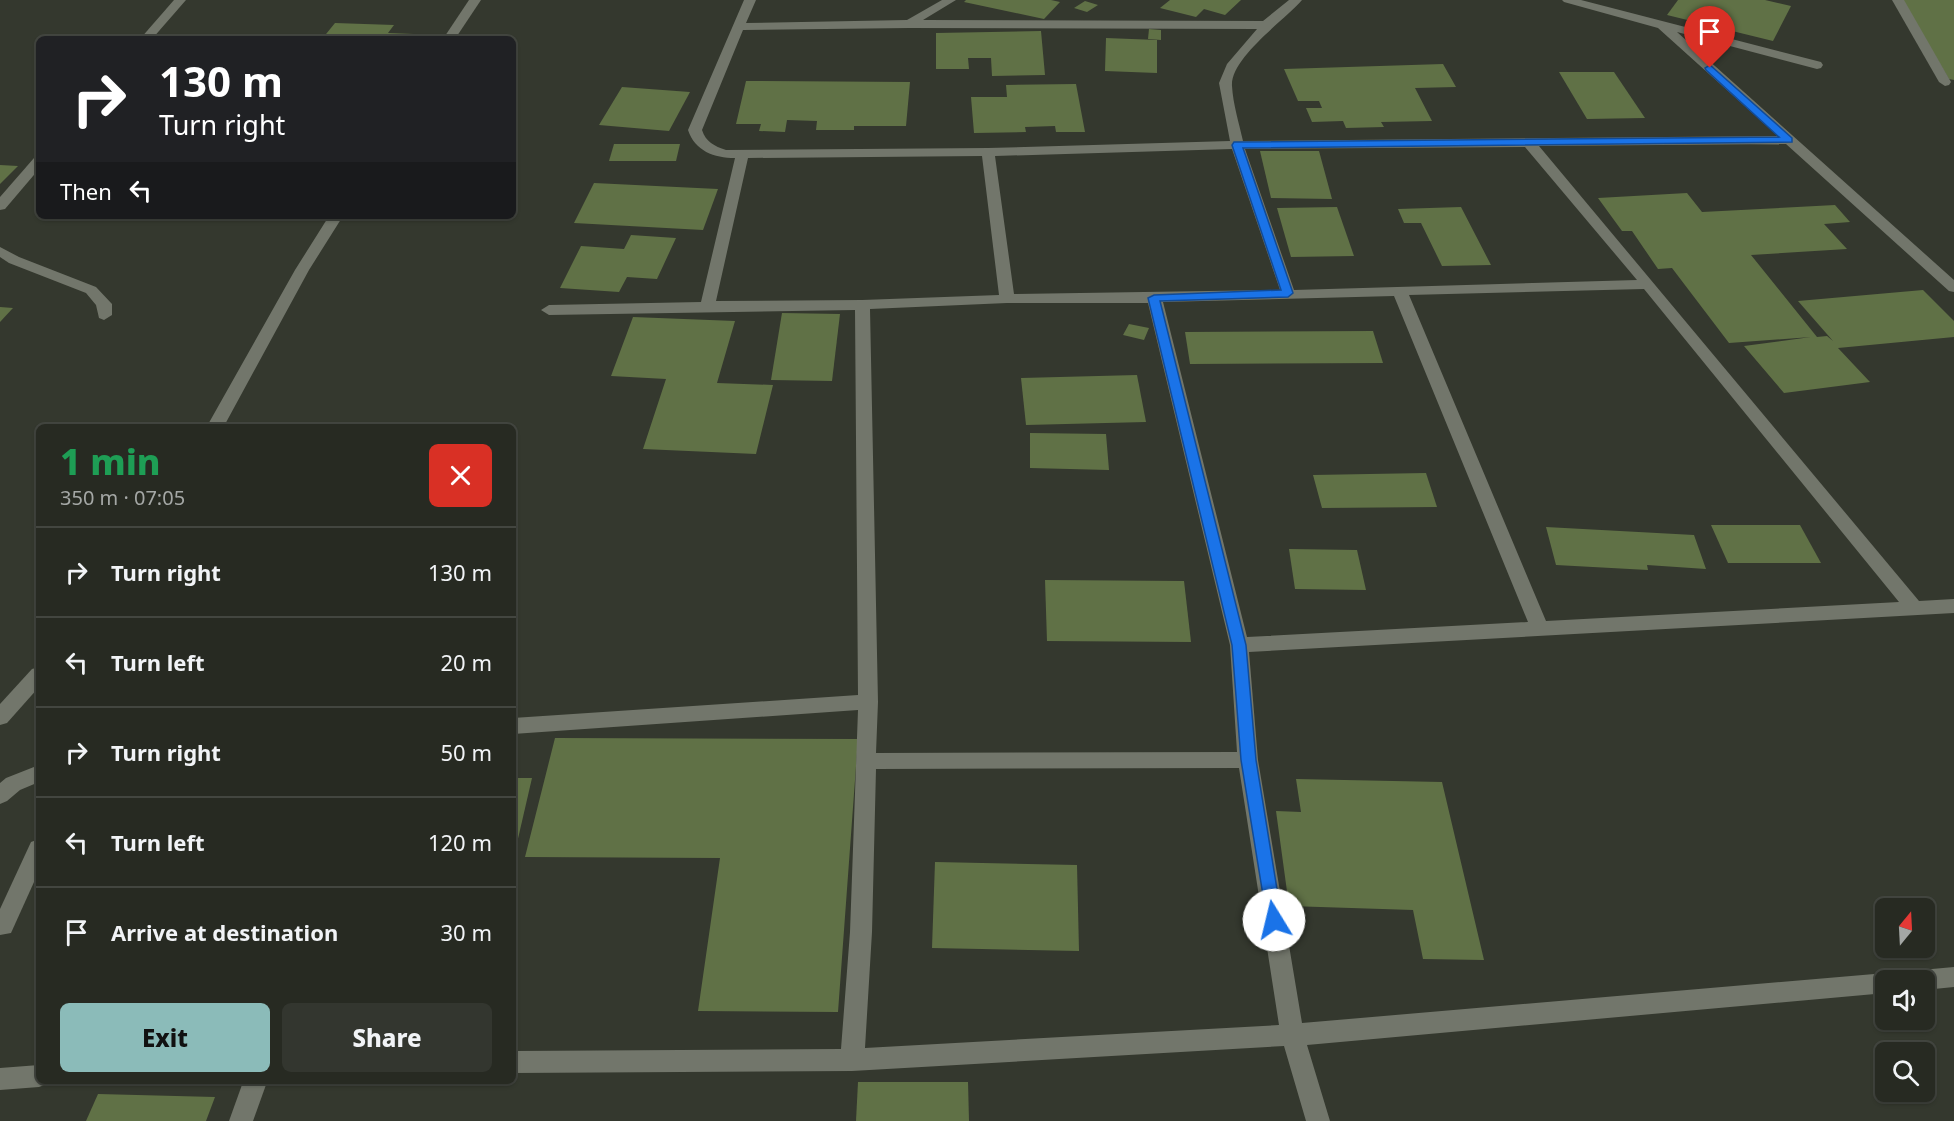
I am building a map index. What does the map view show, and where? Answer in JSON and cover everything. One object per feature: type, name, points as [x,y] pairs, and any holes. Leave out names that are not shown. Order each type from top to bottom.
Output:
[{"type":"street","points":[[149,36],[180,0]]},
{"type":"street","points":[[452,36],[475,0]]},
{"type":"street","points":[[750,0],[695,130],[698,140],[710,150],[742,154],[988,152],[1237,145],[1788,140]]},
{"type":"street","points":[[909,24],[950,0]]},
{"type":"street","points":[[1288,293],[1237,145],[1225,82],[1231,67],[1266,25],[1296,0]]},
{"type":"street","points":[[1568,0],[1817,65]]},
{"type":"street","points":[[1898,0],[1944,82]]},
{"type":"street","points":[[739,27],[909,24],[1266,25]]},
{"type":"street","points":[[1662,25],[1954,288]]},
{"type":"street","points":[[1530,144],[1914,608]]},
{"type":"street","points":[[988,152],[1007,299]]},
{"type":"street","points":[[708,306],[742,154]]},
{"type":"street","points":[[0,206],[36,164]]},
{"type":"street","points":[[216,424],[302,270],[334,219]]},
{"type":"street","points":[[0,251],[14,260],[91,290],[104,304],[104,315]]},
{"type":"street","points":[[549,310],[862,305],[1007,299],[1154,298],[1648,284]]},
{"type":"street","points":[[1400,290],[1540,628]]},
{"type":"street","points":[[1154,298],[1239,645],[1248,760],[1292,1035],[1317,1121]]},
{"type":"street","points":[[852,1060],[861,932],[868,702],[862,305]]},
{"type":"street","points":[[1239,645],[1954,606]]},
{"type":"street","points":[[0,717],[36,677]]},
{"type":"street","points":[[516,726],[868,702]]},
{"type":"street","points":[[866,761],[1248,760]]},
{"type":"street","points":[[0,795],[14,784],[36,774]]},
{"type":"street","points":[[3,926],[36,854]]},
{"type":"street","points":[[1935,979],[1954,977]]},
{"type":"street","points":[[516,1062],[852,1060],[1292,1035],[1875,984]]},
{"type":"street","points":[[0,1079],[36,1076]]},
{"type":"street","points":[[241,1121],[254,1084]]},
{"type":"building","points":[[966,0],[1051,0],[1060,2],[1044,19],[964,2]]},
{"type":"building","points":[[1170,0],[1241,0],[1225,15],[1204,9],[1196,17],[1160,8]]},
{"type":"building","points":[[1678,0],[1765,0],[1791,6],[1773,41],[1667,15]]},
{"type":"building","points":[[1902,0],[1954,0],[1954,80],[1949,79]]},
{"type":"building","points":[[1085,1],[1098,5],[1087,12],[1074,8]]},
{"type":"building","points":[[335,23],[394,25],[388,33],[414,34],[412,36],[324,36]]},
{"type":"building","points":[[1149,29],[1161,30],[1161,40],[1148,39]]},
{"type":"building","points":[[1041,31],[1045,75],[992,76],[991,58],[968,58],[969,69],[936,69],[936,33]]},
{"type":"building","points":[[1106,38],[1157,40],[1157,73],[1105,71]]},
{"type":"building","points":[[1443,64],[1456,87],[1415,88],[1432,121],[1381,122],[1384,127],[1346,128],[1343,121],[1312,122],[1306,108],[1322,108],[1319,101],[1298,101],[1284,69]]},
{"type":"building","points":[[1559,72],[1614,72],[1645,118],[1587,119]]},
{"type":"building","points":[[746,81],[910,82],[906,126],[854,126],[854,130],[816,130],[817,121],[787,120],[785,132],[759,131],[761,124],[736,124]]},
{"type":"building","points":[[1076,84],[1085,132],[1056,132],[1055,126],[1025,127],[1026,132],[974,133],[971,97],[1007,97],[1006,85]]},
{"type":"building","points":[[622,87],[690,92],[669,131],[599,125]]},
{"type":"building","points":[[614,144],[680,144],[676,161],[609,161]]},
{"type":"building","points":[[1260,151],[1319,151],[1332,199],[1271,198]]},
{"type":"building","points":[[0,165],[18,166],[0,184]]},
{"type":"building","points":[[594,183],[718,189],[703,230],[574,223]]},
{"type":"building","points":[[1687,193],[1702,212],[1835,205],[1850,222],[1824,224],[1847,249],[1751,255],[1817,337],[1827,336],[1833,341],[1798,301],[1923,290],[1954,321],[1954,337],[1838,348],[1870,382],[1784,393],[1744,346],[1811,337],[1729,343],[1672,268],[1658,269],[1632,231],[1622,231],[1598,198]]},
{"type":"building","points":[[1337,207],[1354,256],[1291,257],[1277,208]]},
{"type":"building","points":[[1461,207],[1491,265],[1442,266],[1421,223],[1404,223],[1398,209]]},
{"type":"building","points":[[631,235],[676,238],[657,279],[627,277],[619,292],[560,288],[581,246],[624,249]]},
{"type":"building","points":[[0,307],[13,308],[0,322]]},
{"type":"building","points":[[782,313],[840,314],[832,381],[771,380]]},
{"type":"building","points":[[633,317],[735,321],[717,383],[773,385],[756,454],[643,449],[666,379],[611,376]]},
{"type":"building","points":[[1129,324],[1149,328],[1144,340],[1123,335]]},
{"type":"building","points":[[1373,331],[1383,363],[1190,364],[1185,332]]},
{"type":"building","points":[[1137,375],[1146,422],[1026,425],[1021,378]]},
{"type":"building","points":[[1030,433],[1106,434],[1109,470],[1030,468]]},
{"type":"building","points":[[1426,473],[1437,507],[1322,508],[1313,475]]},
{"type":"building","points":[[1711,525],[1800,525],[1821,563],[1728,563]]},
{"type":"building","points":[[1546,527],[1694,535],[1706,569],[1647,565],[1648,570],[1556,565]]},
{"type":"building","points":[[1289,549],[1357,550],[1366,590],[1295,589]]},
{"type":"building","points":[[1045,580],[1184,581],[1191,642],[1047,641]]},
{"type":"building","points":[[555,738],[858,739],[838,1012],[698,1011],[720,858],[525,857]]},
{"type":"building","points":[[516,778],[532,778],[516,847]]},
{"type":"building","points":[[1296,779],[1442,782],[1484,960],[1423,959],[1413,910],[1289,906],[1276,811],[1301,812]]},
{"type":"building","points":[[935,862],[1077,865],[1079,951],[932,948]]},
{"type":"building","points":[[858,1082],[968,1082],[969,1121],[856,1121]]},
{"type":"building","points":[[98,1094],[215,1097],[206,1121],[86,1121]]},
{"type":"route","points":[[1274,920],[1248,760],[1239,645],[1154,298],[1288,293],[1237,145],[1788,140],[1710,68]]}]
